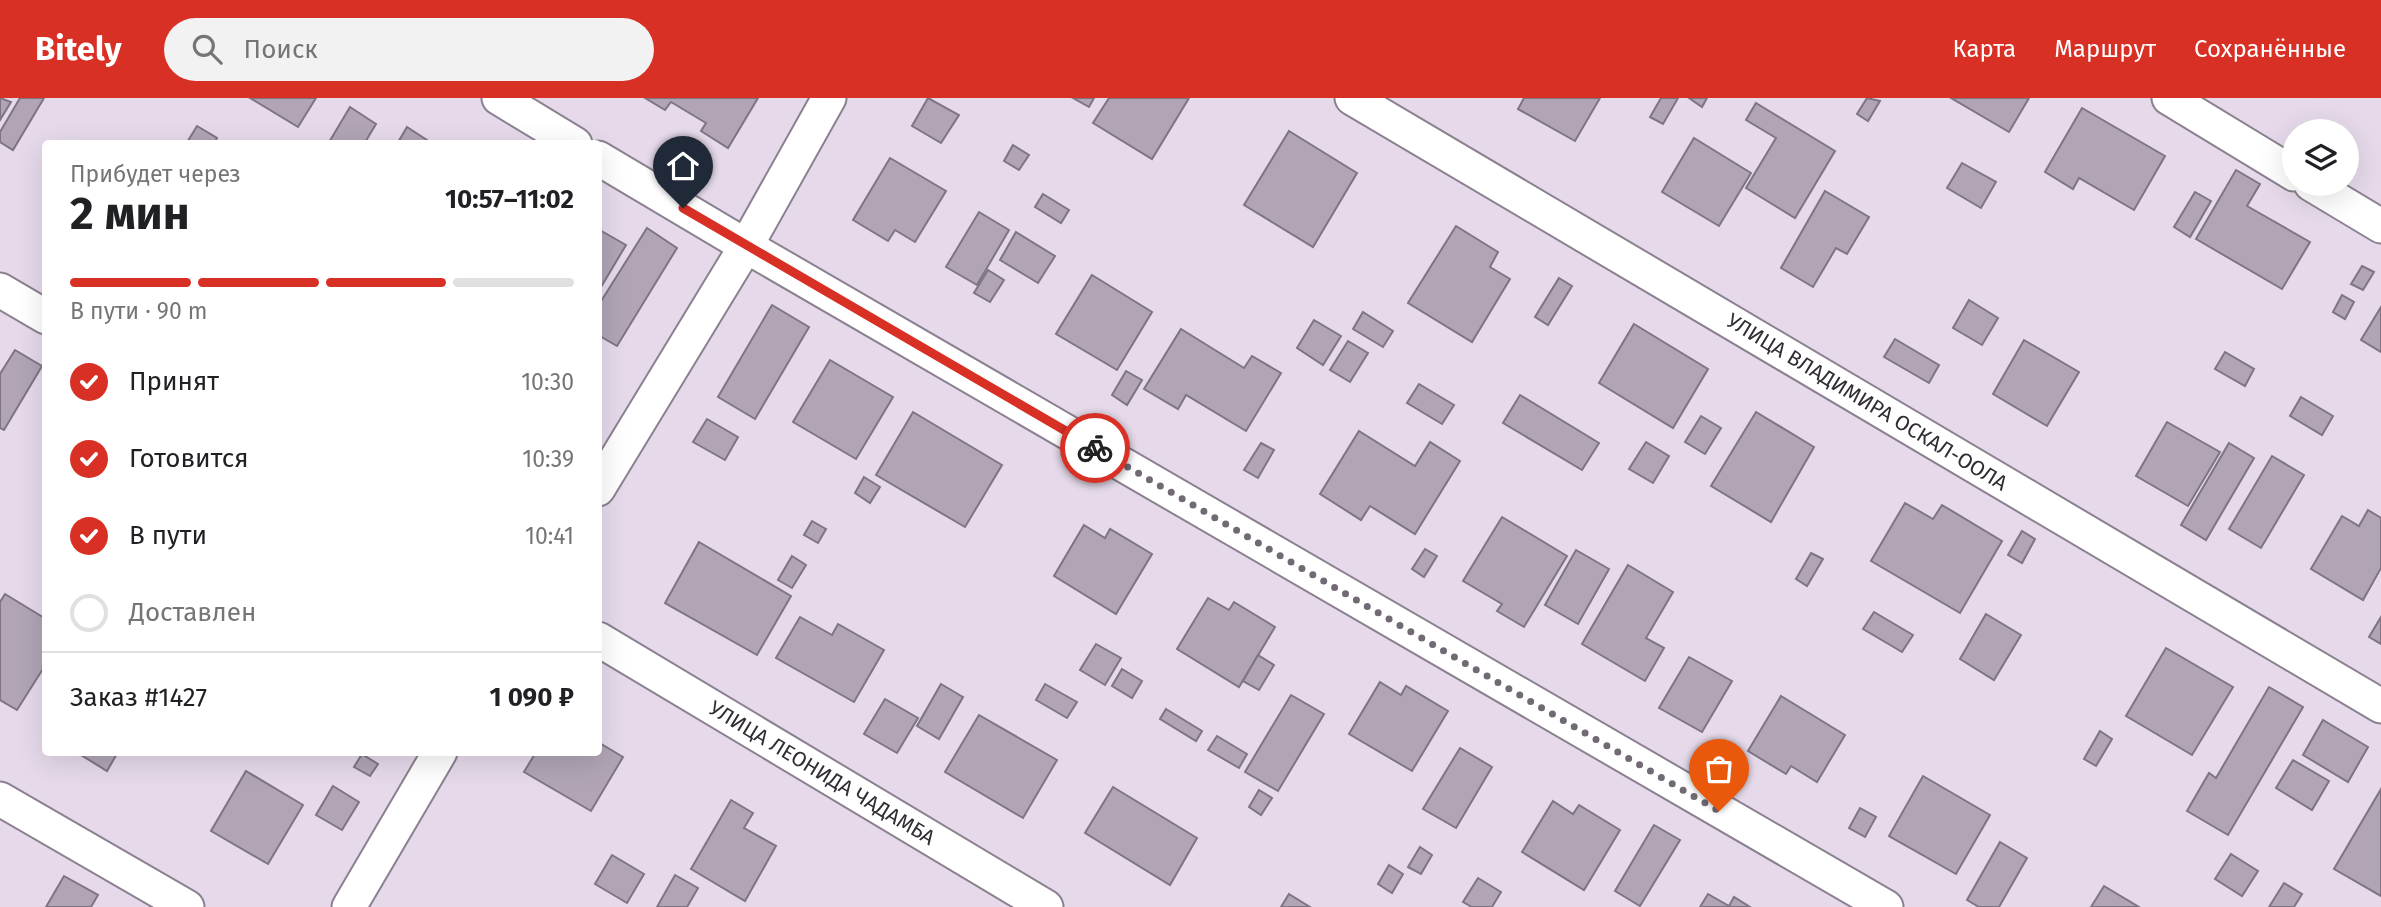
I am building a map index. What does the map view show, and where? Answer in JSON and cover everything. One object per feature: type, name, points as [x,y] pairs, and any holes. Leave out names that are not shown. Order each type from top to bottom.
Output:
[{"type":"street","points":[[499,98],[568,140]]},
{"type":"street","points":[[602,482],[746,246],[829,98]]},
{"type":"street","name":"УЛИЦА ВЛАДИМИРА ОСКАЛ-ООЛА","points":[[1352,98],[2381,706]]},
{"type":"street","points":[[2169,98],[2282,167]]},
{"type":"street","points":[[602,160],[1886,907]]},
{"type":"street","points":[[2331,196],[2381,226]]},
{"type":"street","points":[[0,290],[42,315]]},
{"type":"street","name":"УЛИЦА ЛЕОНИДА ЧАДАМБА","points":[[602,641],[1046,907]]},
{"type":"street","points":[[349,907],[438,756]]},
{"type":"street","points":[[0,799],[187,907]]},
{"type":"building","points":[[0,98],[11,102],[0,120]]},
{"type":"building","points":[[20,98],[44,98],[13,150],[0,142],[0,132]]},
{"type":"building","points":[[250,98],[316,98],[298,127]]},
{"type":"building","points":[[645,98],[758,98],[728,148],[701,131],[706,123],[671,102],[665,110]]},
{"type":"building","points":[[928,98],[959,115],[941,143],[912,126]]},
{"type":"building","points":[[1073,98],[1094,98],[1089,107]]},
{"type":"building","points":[[1109,98],[1189,98],[1152,159],[1093,123]]},
{"type":"building","points":[[1524,98],[1600,98],[1575,141],[1518,109]]},
{"type":"building","points":[[1661,98],[1678,98],[1663,124],[1650,117]]},
{"type":"building","points":[[1689,98],[1707,98],[1702,107]]},
{"type":"building","points":[[1867,98],[1880,101],[1868,121],[1857,114]]},
{"type":"building","points":[[1951,98],[2029,98],[2009,132]]},
{"type":"building","points":[[1756,103],[1835,151],[1795,218],[1746,188],[1776,138],[1746,120]]},
{"type":"building","points":[[350,107],[376,124],[366,140],[330,140]]},
{"type":"building","points":[[2082,108],[2165,156],[2134,210],[2079,178],[2073,189],[2045,172]]},
{"type":"building","points":[[197,126],[217,138],[216,140],[188,140]]},
{"type":"building","points":[[407,127],[427,140],[399,140]]},
{"type":"building","points":[[1289,131],[1357,173],[1313,247],[1244,205]]},
{"type":"building","points":[[1694,138],[1751,173],[1719,226],[1662,192]]},
{"type":"building","points":[[1013,145],[1029,155],[1019,170],[1004,161]]},
{"type":"building","points":[[890,158],[946,191],[915,242],[895,230],[888,241],[853,220]]},
{"type":"building","points":[[1962,163],[1996,182],[1981,208],[1947,188]]},
{"type":"building","points":[[2236,170],[2260,184],[2247,206],[2310,242],[2282,289],[2196,239]]},
{"type":"building","points":[[1825,191],[1869,217],[1847,254],[1836,248],[1813,287],[1781,268]]},
{"type":"building","points":[[2195,192],[2211,201],[2190,237],[2174,227]]},
{"type":"building","points":[[1043,194],[1069,210],[1061,223],[1035,207]]},
{"type":"building","points":[[979,212],[1009,230],[977,285],[946,267]]},
{"type":"building","points":[[1456,226],[1498,252],[1490,267],[1510,279],[1472,342],[1408,303]]},
{"type":"building","points":[[647,228],[677,248],[617,346],[602,337],[602,300]]},
{"type":"building","points":[[602,231],[626,245],[602,285]]},
{"type":"building","points":[[1016,232],[1055,256],[1038,283],[1000,260]]},
{"type":"building","points":[[2362,266],[2374,272],[2363,290],[2351,284]]},
{"type":"building","points":[[988,270],[1004,280],[990,302],[974,293]]},
{"type":"building","points":[[1092,275],[1152,312],[1117,370],[1056,334]]},
{"type":"building","points":[[1559,278],[1572,286],[1548,325],[1535,317]]},
{"type":"building","points":[[2342,295],[2354,302],[2345,319],[2333,312]]},
{"type":"building","points":[[1969,300],[1998,318],[1982,345],[1953,328]]},
{"type":"building","points":[[772,305],[809,327],[755,419],[718,397]]},
{"type":"building","points":[[2381,307],[2381,352],[2361,340]]},
{"type":"building","points":[[1363,312],[1393,331],[1383,347],[1353,329]]},
{"type":"building","points":[[1314,320],[1341,336],[1323,365],[1297,348]]},
{"type":"building","points":[[1634,324],[1708,369],[1673,428],[1599,383]]},
{"type":"building","points":[[1181,329],[1244,368],[1252,356],[1281,373],[1246,431],[1186,395],[1178,409],[1144,389]]},
{"type":"building","points":[[1895,339],[1939,365],[1929,383],[1884,357]]},
{"type":"building","points":[[2024,340],[2079,372],[2047,426],[1993,394]]},
{"type":"building","points":[[1348,341],[1368,353],[1350,382],[1330,370]]},
{"type":"building","points":[[15,350],[42,366],[4,430],[0,428],[0,374]]},
{"type":"building","points":[[2225,352],[2254,369],[2245,386],[2215,369]]},
{"type":"building","points":[[830,360],[893,397],[856,459],[793,422]]},
{"type":"building","points":[[1126,371],[1142,380],[1127,405],[1112,395]]},
{"type":"building","points":[[1419,384],[1454,405],[1442,424],[1407,403]]},
{"type":"building","points":[[1520,395],[1599,443],[1582,470],[1503,423]]},
{"type":"building","points":[[2301,397],[2333,416],[2322,435],[2290,416]]},
{"type":"building","points":[[913,412],[1002,465],[965,527],[876,475]]},
{"type":"building","points":[[1756,412],[1814,447],[1771,522],[1711,486]]},
{"type":"building","points":[[1701,416],[1721,428],[1705,454],[1685,442]]},
{"type":"building","points":[[707,419],[738,437],[725,460],[693,442]]},
{"type":"building","points":[[2167,422],[2220,452],[2188,506],[2136,476]]},
{"type":"building","points":[[1359,431],[1415,466],[1430,442],[1460,461],[1415,534],[1370,506],[1361,520],[1320,494]]},
{"type":"building","points":[[1646,442],[1669,456],[1653,483],[1629,469]]},
{"type":"building","points":[[1261,443],[1274,450],[1258,478],[1244,470]]},
{"type":"building","points":[[2229,443],[2254,458],[2206,540],[2181,525]]},
{"type":"building","points":[[2272,456],[2304,475],[2261,548],[2229,529]]},
{"type":"building","points":[[864,477],[880,487],[870,503],[855,493]]},
{"type":"building","points":[[1905,503],[1933,519],[1942,505],[2002,541],[1960,613],[1871,561]]},
{"type":"building","points":[[2368,510],[2381,518],[2381,568],[2363,600],[2311,569],[2342,516],[2359,526]]},
{"type":"building","points":[[1502,517],[1567,556],[1524,627],[1497,611],[1502,604],[1463,581]]},
{"type":"building","points":[[812,521],[826,529],[818,543],[804,535]]},
{"type":"building","points":[[1084,525],[1105,538],[1110,529],[1152,554],[1116,614],[1054,576]]},
{"type":"building","points":[[2022,531],[2035,539],[2022,563],[2008,555]]},
{"type":"building","points":[[699,542],[791,596],[757,655],[665,603]]},
{"type":"building","points":[[1425,549],[1437,556],[1424,577],[1412,569]]},
{"type":"building","points":[[1576,550],[1609,569],[1578,624],[1545,605]]},
{"type":"building","points":[[1811,553],[1823,559],[1807,586],[1796,579]]},
{"type":"building","points":[[792,556],[806,565],[792,588],[778,580]]},
{"type":"building","points":[[1628,565],[1673,592],[1646,638],[1664,648],[1645,681],[1582,644]]},
{"type":"building","points":[[5,594],[42,617],[42,670],[17,710],[0,700],[0,602]]},
{"type":"building","points":[[1208,598],[1229,610],[1234,602],[1275,627],[1239,687],[1177,649]]},
{"type":"building","points":[[1874,612],[1913,635],[1902,652],[1863,629]]},
{"type":"building","points":[[1986,614],[2021,635],[1994,680],[1960,659]]},
{"type":"building","points":[[800,617],[832,635],[838,624],[884,650],[854,702],[776,658]]},
{"type":"building","points":[[2381,617],[2381,644],[2369,637]]},
{"type":"building","points":[[1096,644],[1121,658],[1105,685],[1080,670]]},
{"type":"building","points":[[2166,648],[2233,687],[2192,755],[2126,716]]},
{"type":"building","points":[[1258,655],[1274,665],[1259,690],[1243,681]]},
{"type":"building","points":[[1689,657],[1732,681],[1702,732],[1659,708]]},
{"type":"building","points":[[1122,669],[1142,681],[1132,698],[1112,686]]},
{"type":"building","points":[[1380,682],[1401,695],[1406,686],[1448,711],[1412,771],[1349,734]]},
{"type":"building","points":[[941,684],[963,697],[939,739],[917,726]]},
{"type":"building","points":[[1045,684],[1077,702],[1067,718],[1036,700]]},
{"type":"building","points":[[2269,687],[2303,707],[2228,835],[2187,811],[2209,773],[2216,778]]},
{"type":"building","points":[[1291,695],[1324,714],[1278,791],[1245,772]]},
{"type":"building","points":[[1781,696],[1845,735],[1817,782],[1791,766],[1786,774],[1748,751]]},
{"type":"building","points":[[885,699],[918,718],[897,753],[864,734]]},
{"type":"building","points":[[1166,709],[1202,731],[1196,741],[1160,719]]},
{"type":"building","points":[[979,715],[1057,760],[1023,818],[945,772]]},
{"type":"building","points":[[2323,720],[2368,747],[2348,782],[2303,755]]},
{"type":"building","points":[[2100,731],[2112,739],[2096,766],[2084,759]]},
{"type":"building","points":[[1217,736],[1247,754],[1239,768],[1208,750]]},
{"type":"building","points":[[602,744],[623,757],[591,811],[524,772],[534,756],[602,756]]},
{"type":"building","points":[[1460,748],[1492,767],[1456,828],[1423,809]]},
{"type":"building","points":[[83,756],[116,756],[107,771]]},
{"type":"building","points":[[361,756],[378,764],[370,776],[354,767]]},
{"type":"building","points":[[2293,760],[2329,781],[2312,810],[2276,788]]},
{"type":"building","points":[[246,771],[303,805],[268,864],[211,831]]},
{"type":"building","points":[[1923,776],[1990,815],[1956,874],[1889,836]]},
{"type":"building","points":[[333,786],[359,802],[342,830],[316,815]]},
{"type":"building","points":[[1113,787],[1197,838],[1170,885],[1085,833]]},
{"type":"building","points":[[2381,789],[2381,896],[2334,869]]},
{"type":"building","points":[[1259,790],[1272,798],[1261,815],[1249,807]]},
{"type":"building","points":[[731,800],[753,813],[744,828],[776,846],[745,901],[691,869]]},
{"type":"building","points":[[1553,801],[1573,814],[1579,805],[1620,830],[1584,890],[1522,852]]},
{"type":"building","points":[[1860,808],[1876,817],[1865,837],[1849,828]]},
{"type":"building","points":[[1654,825],[1680,840],[1640,906],[1615,891]]},
{"type":"building","points":[[2000,842],[2027,858],[1999,907],[1979,907],[1967,900]]},
{"type":"building","points":[[1420,847],[1432,855],[1421,874],[1408,867]]},
{"type":"building","points":[[2231,854],[2258,871],[2242,896],[2215,879]]},
{"type":"building","points":[[612,855],[644,874],[627,903],[595,884]]},
{"type":"building","points":[[1389,865],[1403,874],[1392,893],[1378,884]]},
{"type":"building","points":[[675,875],[698,888],[687,907],[657,907]]},
{"type":"building","points":[[64,876],[98,895],[91,907],[46,907]]},
{"type":"building","points":[[1478,878],[1501,892],[1492,907],[1472,907],[1463,902]]},
{"type":"building","points":[[2284,883],[2302,894],[2294,907],[2269,907]]},
{"type":"building","points":[[2104,886],[2139,907],[2091,907]]},
{"type":"building","points":[[1289,894],[1310,907],[1281,907]]},
{"type":"building","points":[[1708,894],[1729,906],[1734,897],[1750,907],[1700,907]]},
{"type":"way so far","points":[[1095,448],[1719,811]]},
{"type":"route","points":[[683,208],[1095,448]]}]
